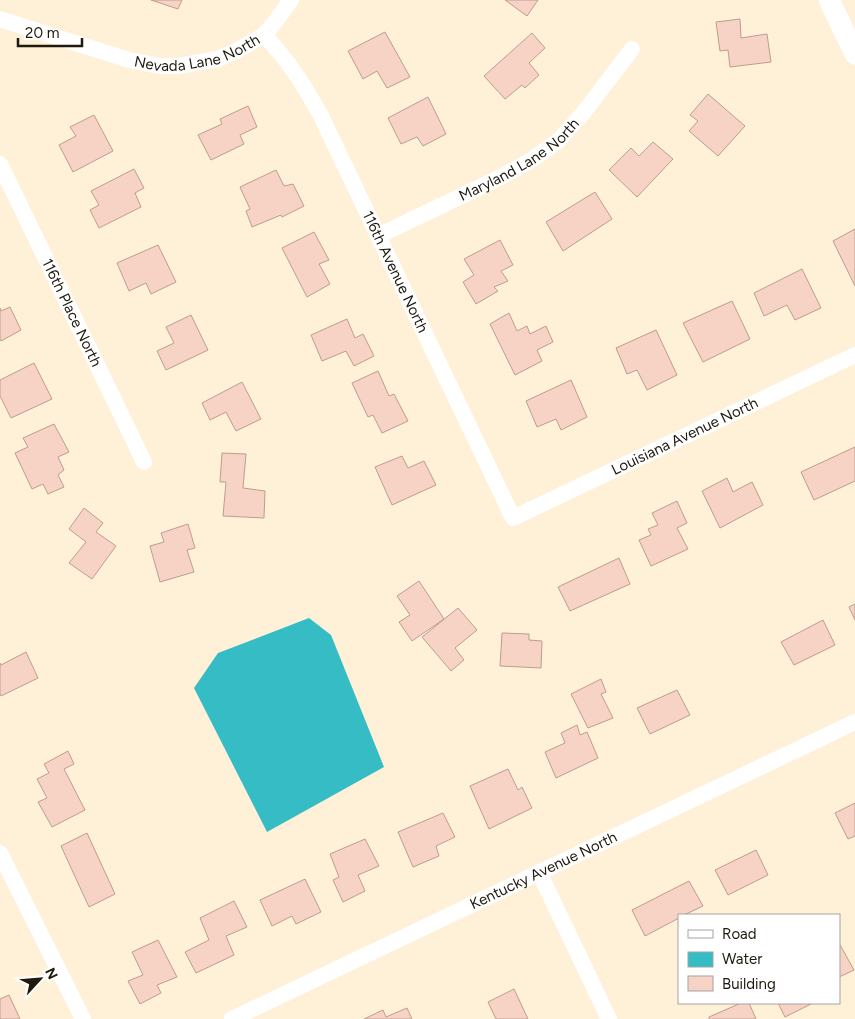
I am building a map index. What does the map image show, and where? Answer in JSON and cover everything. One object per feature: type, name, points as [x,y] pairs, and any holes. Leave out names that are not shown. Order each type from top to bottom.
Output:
[{"type":"street","name":"Nevada Lane North","points":[[0,19],[129,60],[159,66],[178,66],[218,58],[238,50],[264,35],[291,0]]},
{"type":"street","points":[[829,0],[855,54]]},
{"type":"street","name":"116th Avenue North","points":[[264,35],[290,65],[320,114],[513,518]]},
{"type":"street","name":"Maryland Lane North","points":[[378,236],[503,176],[533,159],[559,140],[584,112],[632,49]]},
{"type":"street","name":"116th Place North","points":[[0,164],[144,462]]},
{"type":"street","name":"Louisiana Avenue North","points":[[513,518],[855,355]]},
{"type":"street","name":"Kentucky Avenue North","points":[[232,1019],[855,722]]},
{"type":"street","points":[[0,853],[83,1019]]},
{"type":"street","points":[[539,872],[610,1019]]},
{"type":"water","points":[[309,618],[331,635],[384,767],[267,832],[194,688],[218,653]]},
{"type":"building","points":[[151,0],[182,0],[178,9]]},
{"type":"building","points":[[505,0],[538,0],[527,16]]},
{"type":"building","points":[[740,19],[741,38],[767,34],[771,62],[730,67],[728,50],[720,51],[716,22]]},
{"type":"building","points":[[385,32],[410,77],[387,88],[377,71],[363,79],[348,51]]},
{"type":"building","points":[[532,33],[545,48],[529,63],[539,75],[525,88],[522,85],[505,99],[484,76]]},
{"type":"building","points":[[708,94],[745,126],[718,156],[689,131],[698,121],[690,115]]},
{"type":"building","points":[[428,97],[446,134],[423,146],[417,137],[401,144],[388,118]]},
{"type":"building","points":[[248,106],[257,127],[240,135],[244,144],[211,160],[198,135],[222,124],[220,119]]},
{"type":"building","points":[[94,115],[113,151],[73,172],[59,145],[76,136],[70,127]]},
{"type":"building","points":[[653,142],[673,159],[637,197],[609,170],[631,148],[639,156]]},
{"type":"building","points":[[134,169],[144,188],[135,193],[141,207],[99,228],[90,210],[99,205],[91,191]]},
{"type":"building","points":[[276,170],[284,186],[293,184],[304,206],[282,217],[281,215],[252,227],[246,211],[250,209],[240,187]]},
{"type":"building","points":[[595,192],[612,219],[563,251],[546,222]]},
{"type":"building","points":[[855,229],[855,286],[833,241]]},
{"type":"building","points":[[314,232],[329,260],[319,264],[330,284],[307,297],[282,248]]},
{"type":"building","points":[[500,240],[513,265],[501,271],[508,281],[494,287],[498,291],[476,304],[463,282],[474,275],[464,259]]},
{"type":"building","points":[[158,245],[176,282],[151,294],[146,283],[129,291],[117,263]]},
{"type":"building","points":[[802,269],[821,308],[795,320],[787,305],[764,316],[754,293]]},
{"type":"building","points":[[732,301],[750,339],[703,362],[683,323]]},
{"type":"building","points":[[10,307],[21,330],[1,341],[0,308],[1,311]]},
{"type":"building","points":[[509,313],[517,331],[527,326],[530,334],[546,326],[553,342],[537,350],[542,361],[515,375],[490,324]]},
{"type":"building","points":[[191,315],[208,350],[166,370],[157,351],[174,343],[166,327]]},
{"type":"building","points":[[347,319],[355,338],[363,334],[374,356],[354,366],[346,351],[322,361],[311,335]]},
{"type":"building","points":[[656,330],[677,375],[647,390],[637,370],[627,374],[616,348]]},
{"type":"building","points":[[34,363],[52,399],[11,418],[0,396],[0,380]]},
{"type":"building","points":[[378,371],[389,396],[394,394],[408,421],[382,433],[373,415],[368,417],[352,383]]},
{"type":"building","points":[[571,380],[587,417],[561,430],[556,419],[537,427],[526,401]]},
{"type":"building","points":[[242,382],[261,419],[236,431],[226,412],[210,420],[202,403]]},
{"type":"building","points":[[54,424],[69,452],[58,457],[64,470],[58,475],[64,487],[48,494],[43,484],[32,489],[15,453],[28,447],[23,438]]},
{"type":"building","points":[[855,447],[855,481],[814,500],[801,472]]},
{"type":"building","points":[[222,453],[246,454],[243,488],[265,491],[264,518],[223,516],[226,482],[220,482]]},
{"type":"building","points":[[402,456],[408,468],[424,461],[436,485],[392,505],[375,467]]},
{"type":"building","points":[[727,478],[733,492],[752,482],[763,505],[720,528],[702,491]]},
{"type":"building","points":[[677,501],[687,523],[677,528],[688,549],[651,566],[639,540],[651,535],[648,529],[658,525],[652,513]]},
{"type":"building","points":[[84,508],[103,523],[96,532],[116,546],[92,579],[69,563],[86,542],[69,529]]},
{"type":"building","points":[[188,524],[195,548],[187,550],[194,572],[160,582],[150,546],[164,542],[161,533]]},
{"type":"building","points":[[619,558],[630,584],[570,611],[558,587]]},
{"type":"building","points":[[419,581],[444,619],[412,641],[399,622],[410,615],[397,596]]},
{"type":"building","points":[[855,604],[855,620],[849,607]]},
{"type":"building","points":[[458,608],[477,630],[455,648],[464,660],[451,671],[422,637]]},
{"type":"building","points":[[823,620],[835,645],[794,665],[781,642]]},
{"type":"building","points":[[502,633],[529,634],[529,640],[542,641],[541,668],[500,666]]},
{"type":"building","points":[[26,652],[38,678],[1,696],[0,663],[1,665]]},
{"type":"building","points":[[601,679],[606,692],[601,694],[613,718],[588,728],[571,694]]},
{"type":"building","points":[[677,690],[690,715],[650,734],[637,708]]},
{"type":"building","points":[[577,725],[580,735],[587,732],[598,758],[556,778],[545,752],[565,743],[561,733]]},
{"type":"building","points":[[68,751],[74,764],[64,769],[85,810],[52,827],[38,802],[47,798],[37,779],[49,773],[44,764]]},
{"type":"building","points":[[508,769],[518,790],[522,787],[532,808],[489,829],[470,786]]},
{"type":"building","points":[[855,803],[855,836],[848,839],[835,813]]},
{"type":"building","points":[[443,813],[455,837],[436,846],[439,856],[413,867],[398,832]]},
{"type":"building","points":[[87,833],[115,894],[89,907],[61,846]]},
{"type":"building","points":[[365,839],[379,866],[358,875],[365,891],[343,902],[333,880],[339,877],[330,854]]},
{"type":"building","points":[[756,850],[768,875],[728,895],[715,870]]},
{"type":"building","points":[[305,879],[321,912],[296,924],[292,916],[272,926],[260,900]]},
{"type":"building","points":[[689,881],[703,906],[686,914],[678,914],[678,919],[645,936],[632,910]]},
{"type":"building","points":[[234,901],[247,927],[226,936],[234,955],[196,973],[185,952],[209,940],[200,918]]},
{"type":"building","points":[[158,940],[177,977],[157,985],[161,993],[140,1004],[128,981],[143,975],[132,952]]},
{"type":"building","points":[[840,945],[854,970],[840,977]]},
{"type":"building","points":[[514,989],[528,1019],[496,1019],[488,1002]]},
{"type":"building","points":[[9,995],[20,1019],[0,1019],[0,999]]},
{"type":"building","points":[[739,1004],[749,1004],[756,1019],[709,1019],[709,1017]]},
{"type":"building","points":[[778,1004],[811,1004],[785,1017]]},
{"type":"building","points":[[407,1008],[412,1019],[364,1019],[383,1010],[386,1017]]}]
